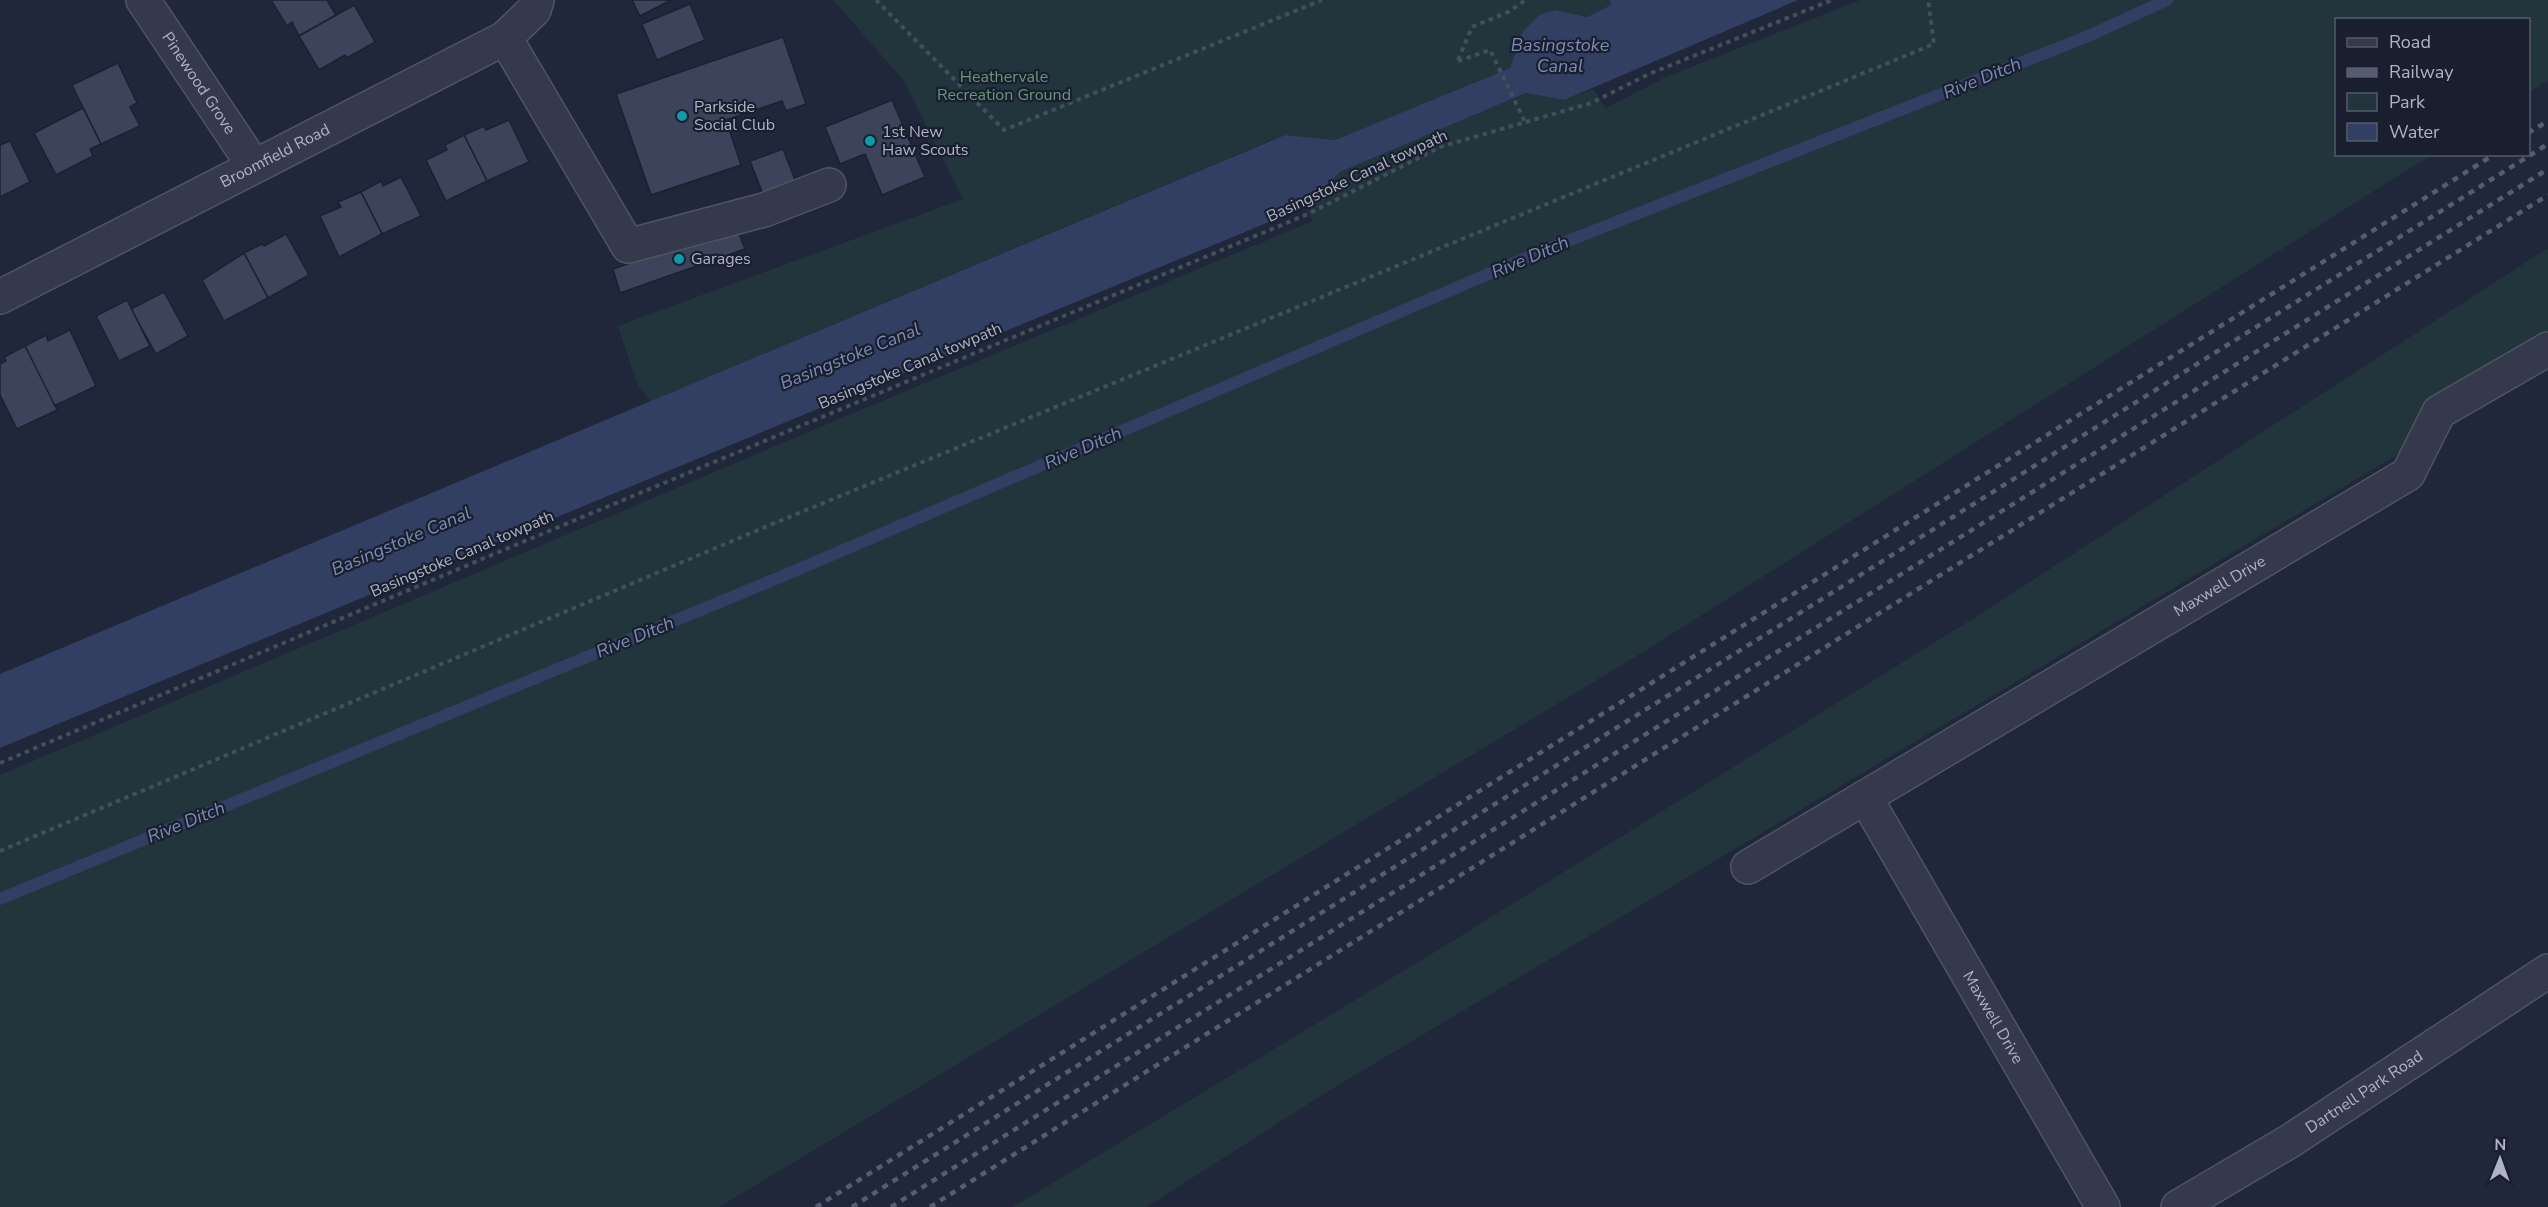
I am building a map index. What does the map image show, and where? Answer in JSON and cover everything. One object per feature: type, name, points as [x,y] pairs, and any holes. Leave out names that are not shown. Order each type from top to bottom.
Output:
[{"type":"street","name":"Pinewood Grove","points":[[143,0],[254,166]]},
{"type":"street","name":"Broomfield Road","points":[[0,297],[505,38],[534,10],[537,0]]},
{"type":"street","points":[[505,38],[628,246],[764,210],[829,185]]},
{"type":"street","name":"Maxwell Drive","points":[[1748,867],[2408,474],[2439,412],[2548,349]]},
{"type":"street","name":"Maxwell Drive","points":[[1865,797],[2103,1207]]},
{"type":"street","name":"Dartnell Park Road","points":[[2178,1207],[2290,1141],[2548,971]]},
{"type":"path","points":[[876,0],[1004,130],[1322,0]]},
{"type":"path","points":[[1525,122],[1490,50],[1458,61],[1472,27],[1508,12],[1526,0]]},
{"type":"path","name":"Basingstoke Canal towpath","points":[[0,763],[1308,214],[1440,147],[1591,103],[1649,74],[1832,0]]},
{"type":"path","points":[[0,851],[770,525],[1934,44],[1928,0]]},
{"type":"green space","name":"Heathervale Recreation Ground","points":[[833,0],[1609,0],[1611,5],[1587,17],[1555,10],[1523,31],[1510,68],[1335,140],[1284,135],[651,401],[638,387],[618,326],[963,199],[904,81]]},
{"type":"green space","points":[[1860,0],[2548,0],[2548,80],[2530,92],[2530,18],[2335,18],[2335,156],[2429,156],[1640,654],[719,1207],[0,1207],[0,775],[1313,221],[1305,207],[1340,172],[1526,93],[1564,100],[1593,89],[1606,108],[1664,78]]},
{"type":"green space","points":[[2548,248],[2548,365],[1325,1093],[1147,1207],[1013,1207],[1438,950],[1974,618]]},
{"type":"water","name":"Basingstoke Canal","points":[[1609,0],[1798,0],[1564,100],[1526,93],[1340,172],[1305,207],[0,748],[0,674],[1285,135],[1335,140],[1510,68],[1523,31],[1539,15],[1555,10],[1587,17],[1611,5]]},
{"type":"building","points":[[271,0],[327,0],[336,15],[299,36],[292,22],[287,26]]},
{"type":"building","points":[[632,0],[671,0],[640,16]]},
{"type":"building","points":[[690,4],[705,40],[657,60],[642,24]]},
{"type":"building","points":[[354,5],[375,42],[319,70],[299,36]]},
{"type":"building","name":"Parkside Social Club","points":[[783,37],[806,104],[786,111],[782,101],[726,120],[741,165],[651,195],[616,94]]},
{"type":"building","points":[[118,63],[137,103],[130,107],[140,126],[101,144],[72,85]]},
{"type":"building","name":"1st New Haw Scouts","points":[[892,100],[925,177],[882,195],[865,154],[840,164],[825,127]]},
{"type":"building","points":[[83,108],[101,144],[90,149],[93,156],[56,175],[34,133]]},
{"type":"building","points":[[509,120],[529,162],[487,181],[464,135],[484,126],[486,130]]},
{"type":"building","points":[[464,135],[487,181],[446,201],[426,160],[447,150],[445,145]]},
{"type":"building","points":[[10,141],[30,182],[0,197],[0,145]]},
{"type":"building","points":[[783,149],[797,185],[764,197],[750,161]]},
{"type":"building","points":[[401,177],[421,216],[382,234],[361,192],[381,181],[383,186]]},
{"type":"building","points":[[361,192],[382,234],[339,257],[320,216],[341,207],[338,202]]},
{"type":"building","name":"Garages","points":[[736,226],[745,249],[620,293],[613,269]]},
{"type":"building","points":[[286,234],[309,275],[268,298],[244,253],[262,244],[264,246]]},
{"type":"building","points":[[244,253],[268,298],[224,321],[202,280]]},
{"type":"building","points":[[164,292],[188,336],[156,354],[131,309]]},
{"type":"building","points":[[127,300],[150,346],[119,361],[96,316]]},
{"type":"building","points":[[70,330],[96,386],[54,406],[25,346],[46,335],[48,341]]},
{"type":"building","points":[[25,346],[57,410],[17,429],[0,395],[0,364],[6,361],[4,357]]},
{"type":"waterway","name":"Rive Ditch","points":[[0,899],[778,578],[1540,252],[2086,37],[2167,0]]},
{"type":"railway","points":[[2530,132],[2548,121]]},
{"type":"railway","points":[[2530,155],[2548,144]]},
{"type":"railway","points":[[816,1207],[2492,156]]},
{"type":"railway","points":[[852,1207],[2529,156]]},
{"type":"railway","points":[[891,1207],[2548,169]]},
{"type":"railway","points":[[930,1207],[2548,195]]},
{"type":"place","name":"Parkside Social Club","points":[[682,116]]},
{"type":"place","name":"1st New Haw Scouts","points":[[870,141]]},
{"type":"place","name":"Garages","points":[[679,259]]}]
